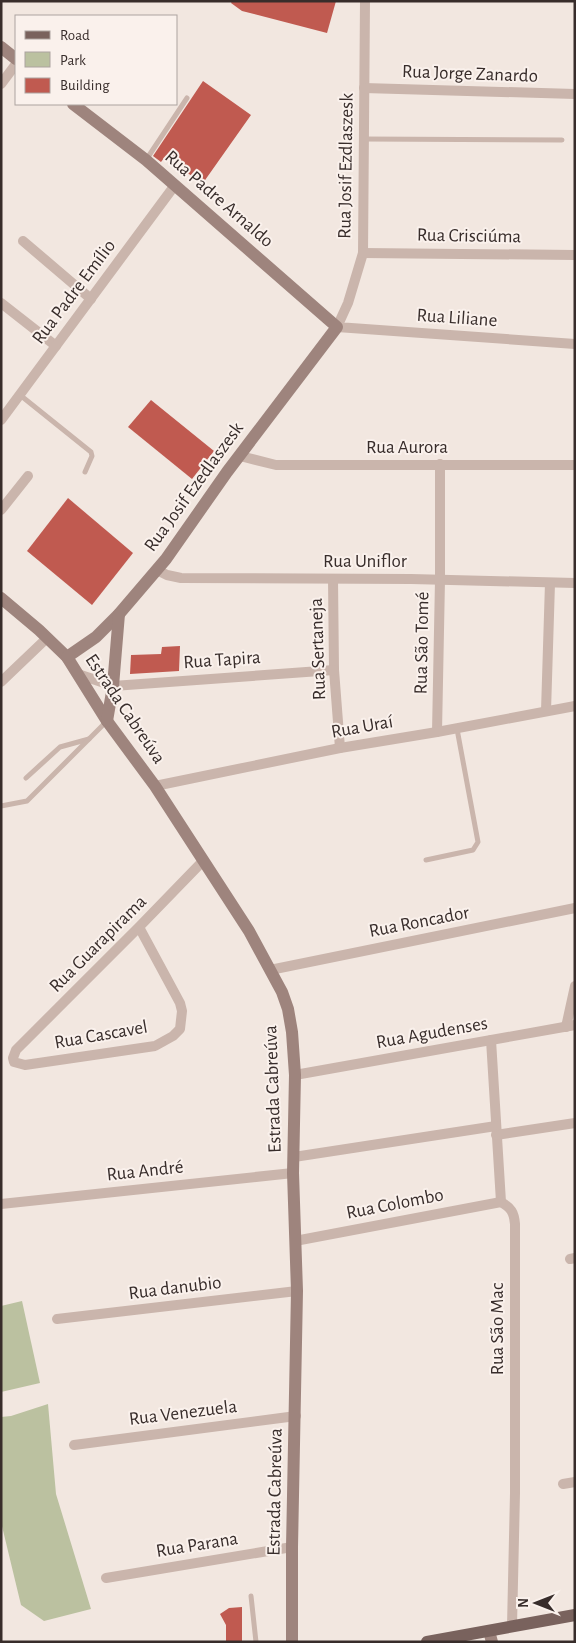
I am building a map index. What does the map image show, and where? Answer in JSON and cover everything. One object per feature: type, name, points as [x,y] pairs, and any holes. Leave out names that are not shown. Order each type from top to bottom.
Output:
[{"type":"main road","points":[[1,47],[15,58]]},
{"type":"main road","name":"Rua Padre Arnaldo","points":[[74,105],[176,185],[337,327]]},
{"type":"main road","name":"Rua Josif Ezedlaszesk","points":[[68,657],[96,637],[119,614],[157,570],[337,327]]},
{"type":"main road","name":"Estrada Cabreúva","points":[[1,598],[68,657],[107,721],[155,786],[248,931],[282,992],[288,1008],[295,1075],[293,1173],[297,1291],[292,1642]]},
{"type":"main road","points":[[107,721],[113,686],[119,614]]},
{"type":"main road","points":[[427,1642],[490,1637],[512,1626],[575,1615]]},
{"type":"street","name":"Rua Josif Ezdlaszesk","points":[[337,327],[348,303],[363,253],[364,1]]},
{"type":"street","points":[[1,84],[15,65]]},
{"type":"street","name":"Rua Jorge Zanardo","points":[[364,88],[575,94]]},
{"type":"street","name":"Rua Padre Emílio","points":[[1,420],[5,407],[20,395],[176,185]]},
{"type":"street","points":[[22,241],[91,299]]},
{"type":"street","name":"Rua Crisciúma","points":[[363,253],[575,255]]},
{"type":"street","points":[[1,303],[56,346]]},
{"type":"street","name":"Rua Liliane","points":[[337,327],[575,344]]},
{"type":"street","name":"Rua Aurora","points":[[240,456],[276,465],[440,464],[575,466]]},
{"type":"street","name":"Rua São Tomé","points":[[437,732],[440,464]]},
{"type":"street","points":[[1,510],[28,476]]},
{"type":"street","name":"Rua Uniflor","points":[[157,570],[167,576],[181,578],[575,583]]},
{"type":"street","name":"Rua Sertaneja","points":[[333,579],[334,670],[340,748]]},
{"type":"street","points":[[546,711],[550,583]]},
{"type":"street","points":[[1,682],[47,638]]},
{"type":"street","name":"Rua Tapira","points":[[113,686],[334,670]]},
{"type":"street","points":[[78,674],[113,686]]},
{"type":"street","name":"Rua Uraí","points":[[155,786],[340,748],[575,707]]},
{"type":"street","name":"Rua Guarapirama","points":[[16,1050],[140,927],[203,861]]},
{"type":"street","name":"Rua Roncador","points":[[270,970],[575,908]]},
{"type":"street","name":"Rua Cascavel","points":[[16,1050],[13,1058],[14,1062],[25,1065],[155,1046],[174,1036],[180,1028],[182,1020],[180,1003],[140,927]]},
{"type":"street","points":[[570,1026],[575,986]]},
{"type":"street","name":"Rua Agudenses","points":[[295,1075],[570,1026]]},
{"type":"street","points":[[491,1040],[501,1202]]},
{"type":"street","points":[[294,1157],[496,1131],[575,1123]]},
{"type":"street","name":"Rua André","points":[[1,1204],[293,1173]]},
{"type":"street","name":"Rua Colombo","points":[[295,1241],[501,1202]]},
{"type":"street","name":"Rua São Mac","points":[[501,1202],[509,1206],[514,1213],[515,1224],[515,1493],[512,1626]]},
{"type":"street","name":"Rua danubio","points":[[57,1319],[297,1291]]},
{"type":"street","name":"Rua Venezuela","points":[[74,1445],[296,1416]]},
{"type":"street","points":[[564,1484],[575,1482]]},
{"type":"street","name":"Rua Parana","points":[[106,1578],[292,1547]]},
{"type":"lane","points":[[146,160],[187,98]]},
{"type":"lane","points":[[363,139],[562,140]]},
{"type":"lane","points":[[20,395],[91,452],[92,456],[85,472]]},
{"type":"lane","points":[[1,806],[27,801],[107,721]]},
{"type":"lane","points":[[426,860],[474,850],[478,842],[456,728]]},
{"type":"lane","points":[[26,778],[60,747],[89,739]]},
{"type":"lane","points":[[251,1596],[256,1642]]},
{"type":"green space","points":[[22,1301],[40,1383],[1,1392],[1,1306]]},
{"type":"green space","points":[[48,1404],[56,1494],[91,1609],[44,1621],[21,1605],[1,1522],[1,1417],[11,1416]]},
{"type":"building","points":[[232,1],[336,1],[327,33],[242,11],[231,3]]},
{"type":"building","points":[[203,81],[251,115],[203,183],[164,158],[161,162],[153,156]]},
{"type":"building","points":[[151,400],[214,451],[192,479],[128,427]]},
{"type":"building","points":[[68,498],[133,553],[92,605],[27,551]]},
{"type":"building","points":[[180,646],[179,671],[130,674],[131,655],[161,654],[162,647]]},
{"type":"building","points":[[242,1607],[242,1642],[226,1642],[226,1625],[220,1614],[229,1608]]}]
